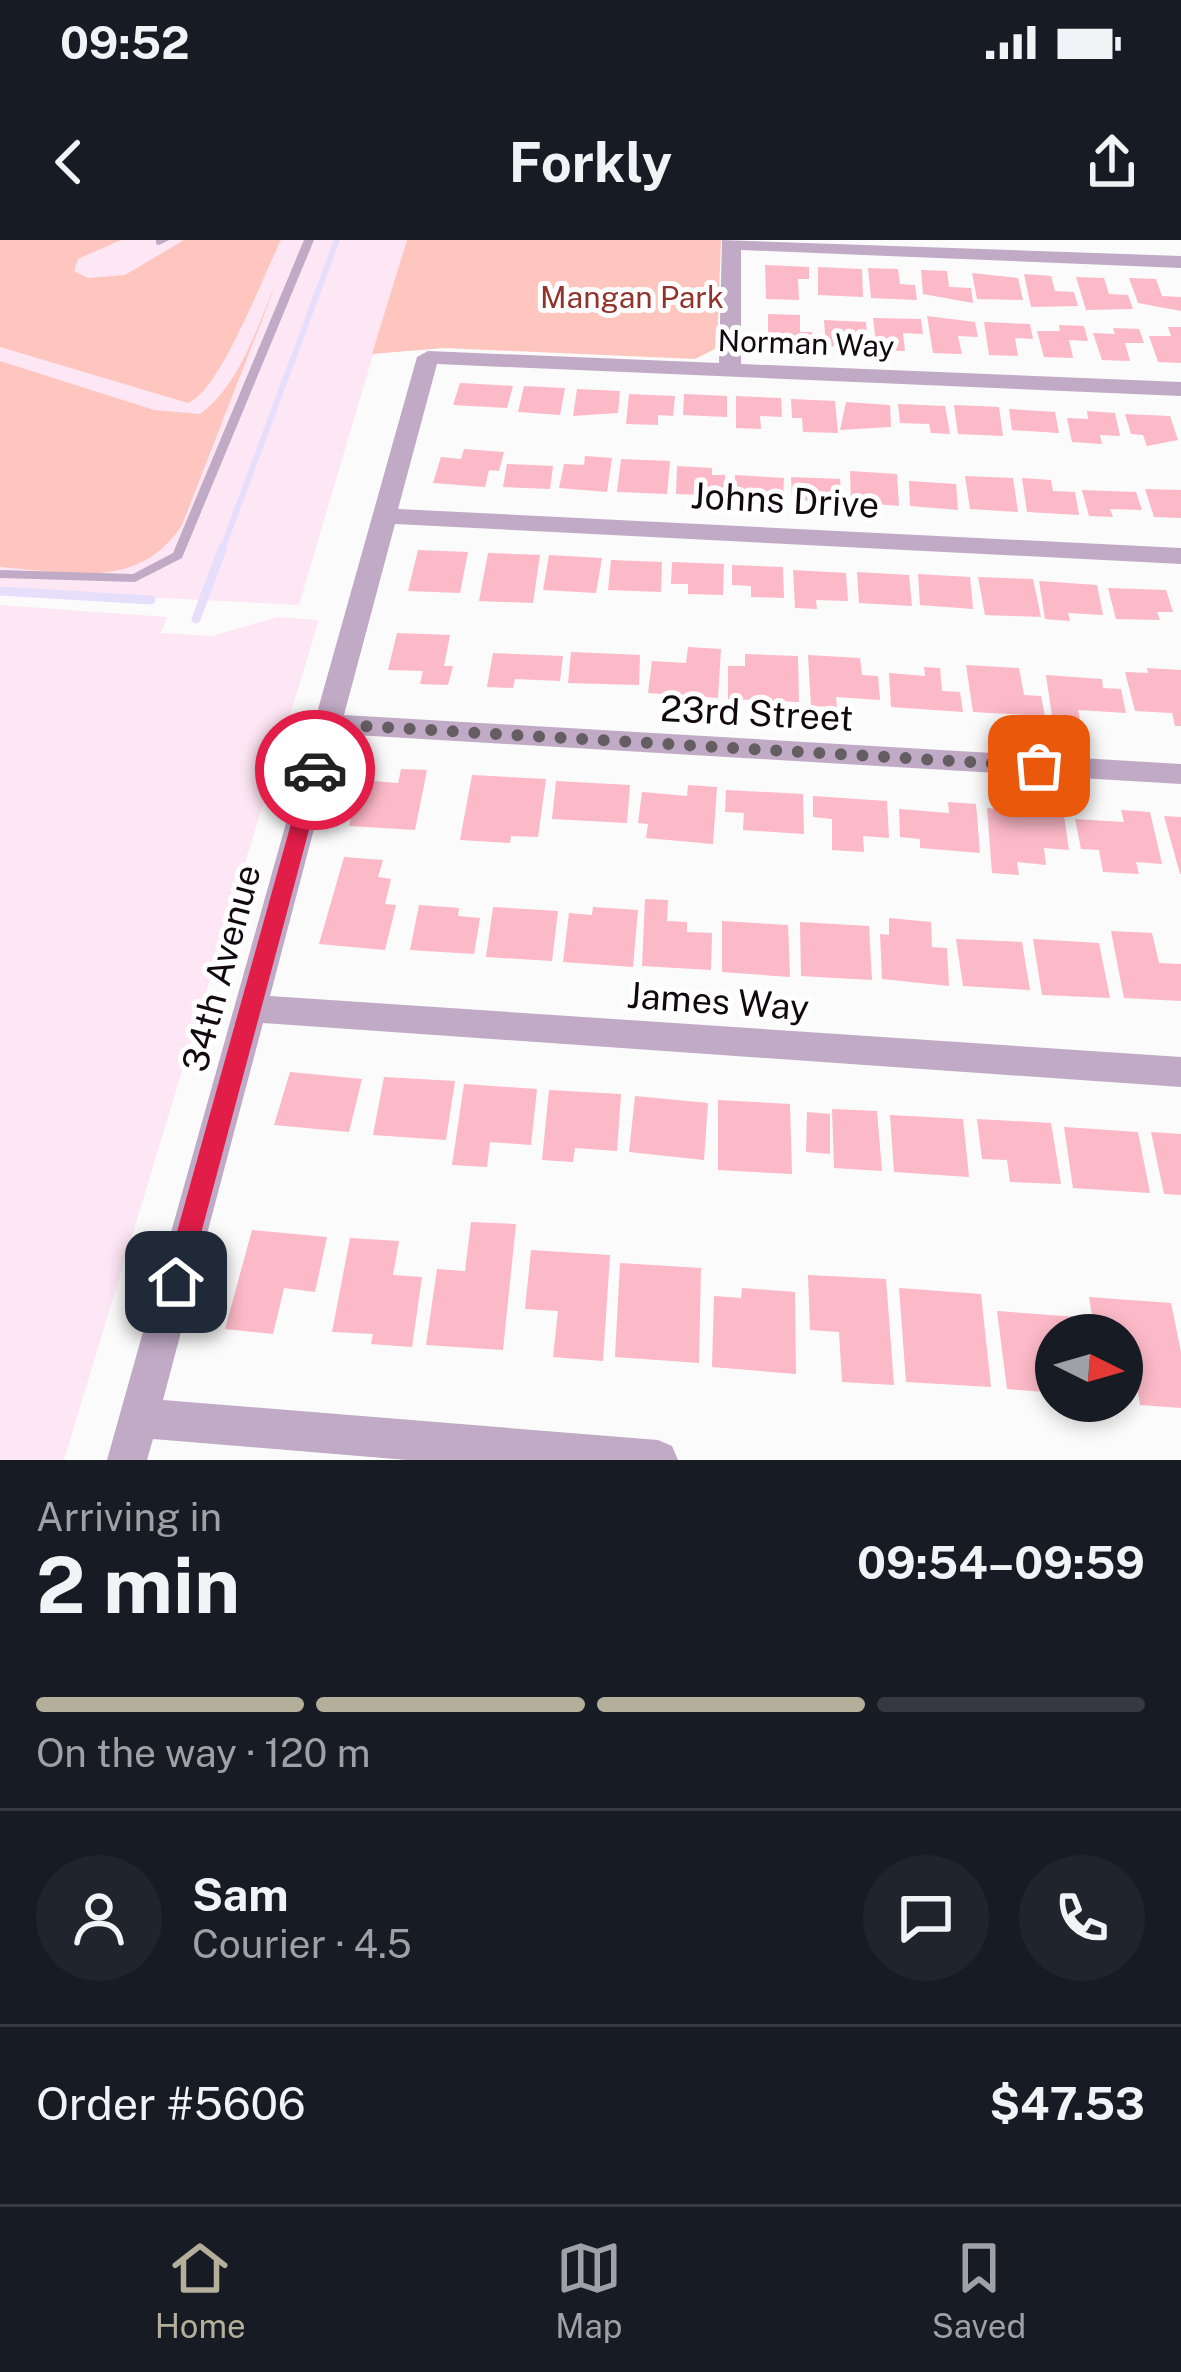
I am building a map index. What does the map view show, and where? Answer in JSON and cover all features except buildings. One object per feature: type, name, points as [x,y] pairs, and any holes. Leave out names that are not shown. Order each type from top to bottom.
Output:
[{"type":"street","points":[[730,370],[732,242],[1181,262]]},
{"type":"street","name":"Norman Way","points":[[428,357],[1181,389]]},
{"type":"street","name":"34th Avenue","points":[[127,1460],[428,357]]},
{"type":"street","name":"Johns Drive","points":[[385,516],[1181,556]]},
{"type":"street","name":"23rd Street","points":[[328,724],[1181,774]]},
{"type":"street","name":"James Way","points":[[250,1008],[1181,1072]]},
{"type":"street","points":[[138,1418],[658,1460]]},
{"type":"lane","points":[[0,574],[100,581],[135,578],[178,555],[308,240]]},
{"type":"shaded area","points":[[0,240],[407,240],[299,605],[0,590]]},
{"type":"shaded area","points":[[0,605],[167,617],[161,633],[212,636],[277,617],[319,620],[64,1460],[0,1460]]},
{"type":"green space","points":[[0,240],[121,240],[78,259],[74,271],[88,278],[125,275],[184,240],[281,240],[227,355],[214,377],[188,403],[0,347]]},
{"type":"green space","name":"Mangan Park","points":[[407,240],[721,240],[717,348],[695,359],[444,348],[372,354]]},
{"type":"green space","points":[[276,284],[182,525],[164,546],[145,561],[100,573],[0,567],[0,361],[154,410],[200,414],[236,372]]},
{"type":"waterway","points":[[222,550],[337,240]]},
{"type":"waterway","points":[[196,619],[223,547]]},
{"type":"waterway","points":[[0,591],[151,600]]},
{"type":"way so far","points":[[315,770],[328,724],[1039,766]]},
{"type":"route","points":[[176,1282],[315,770]]}]
